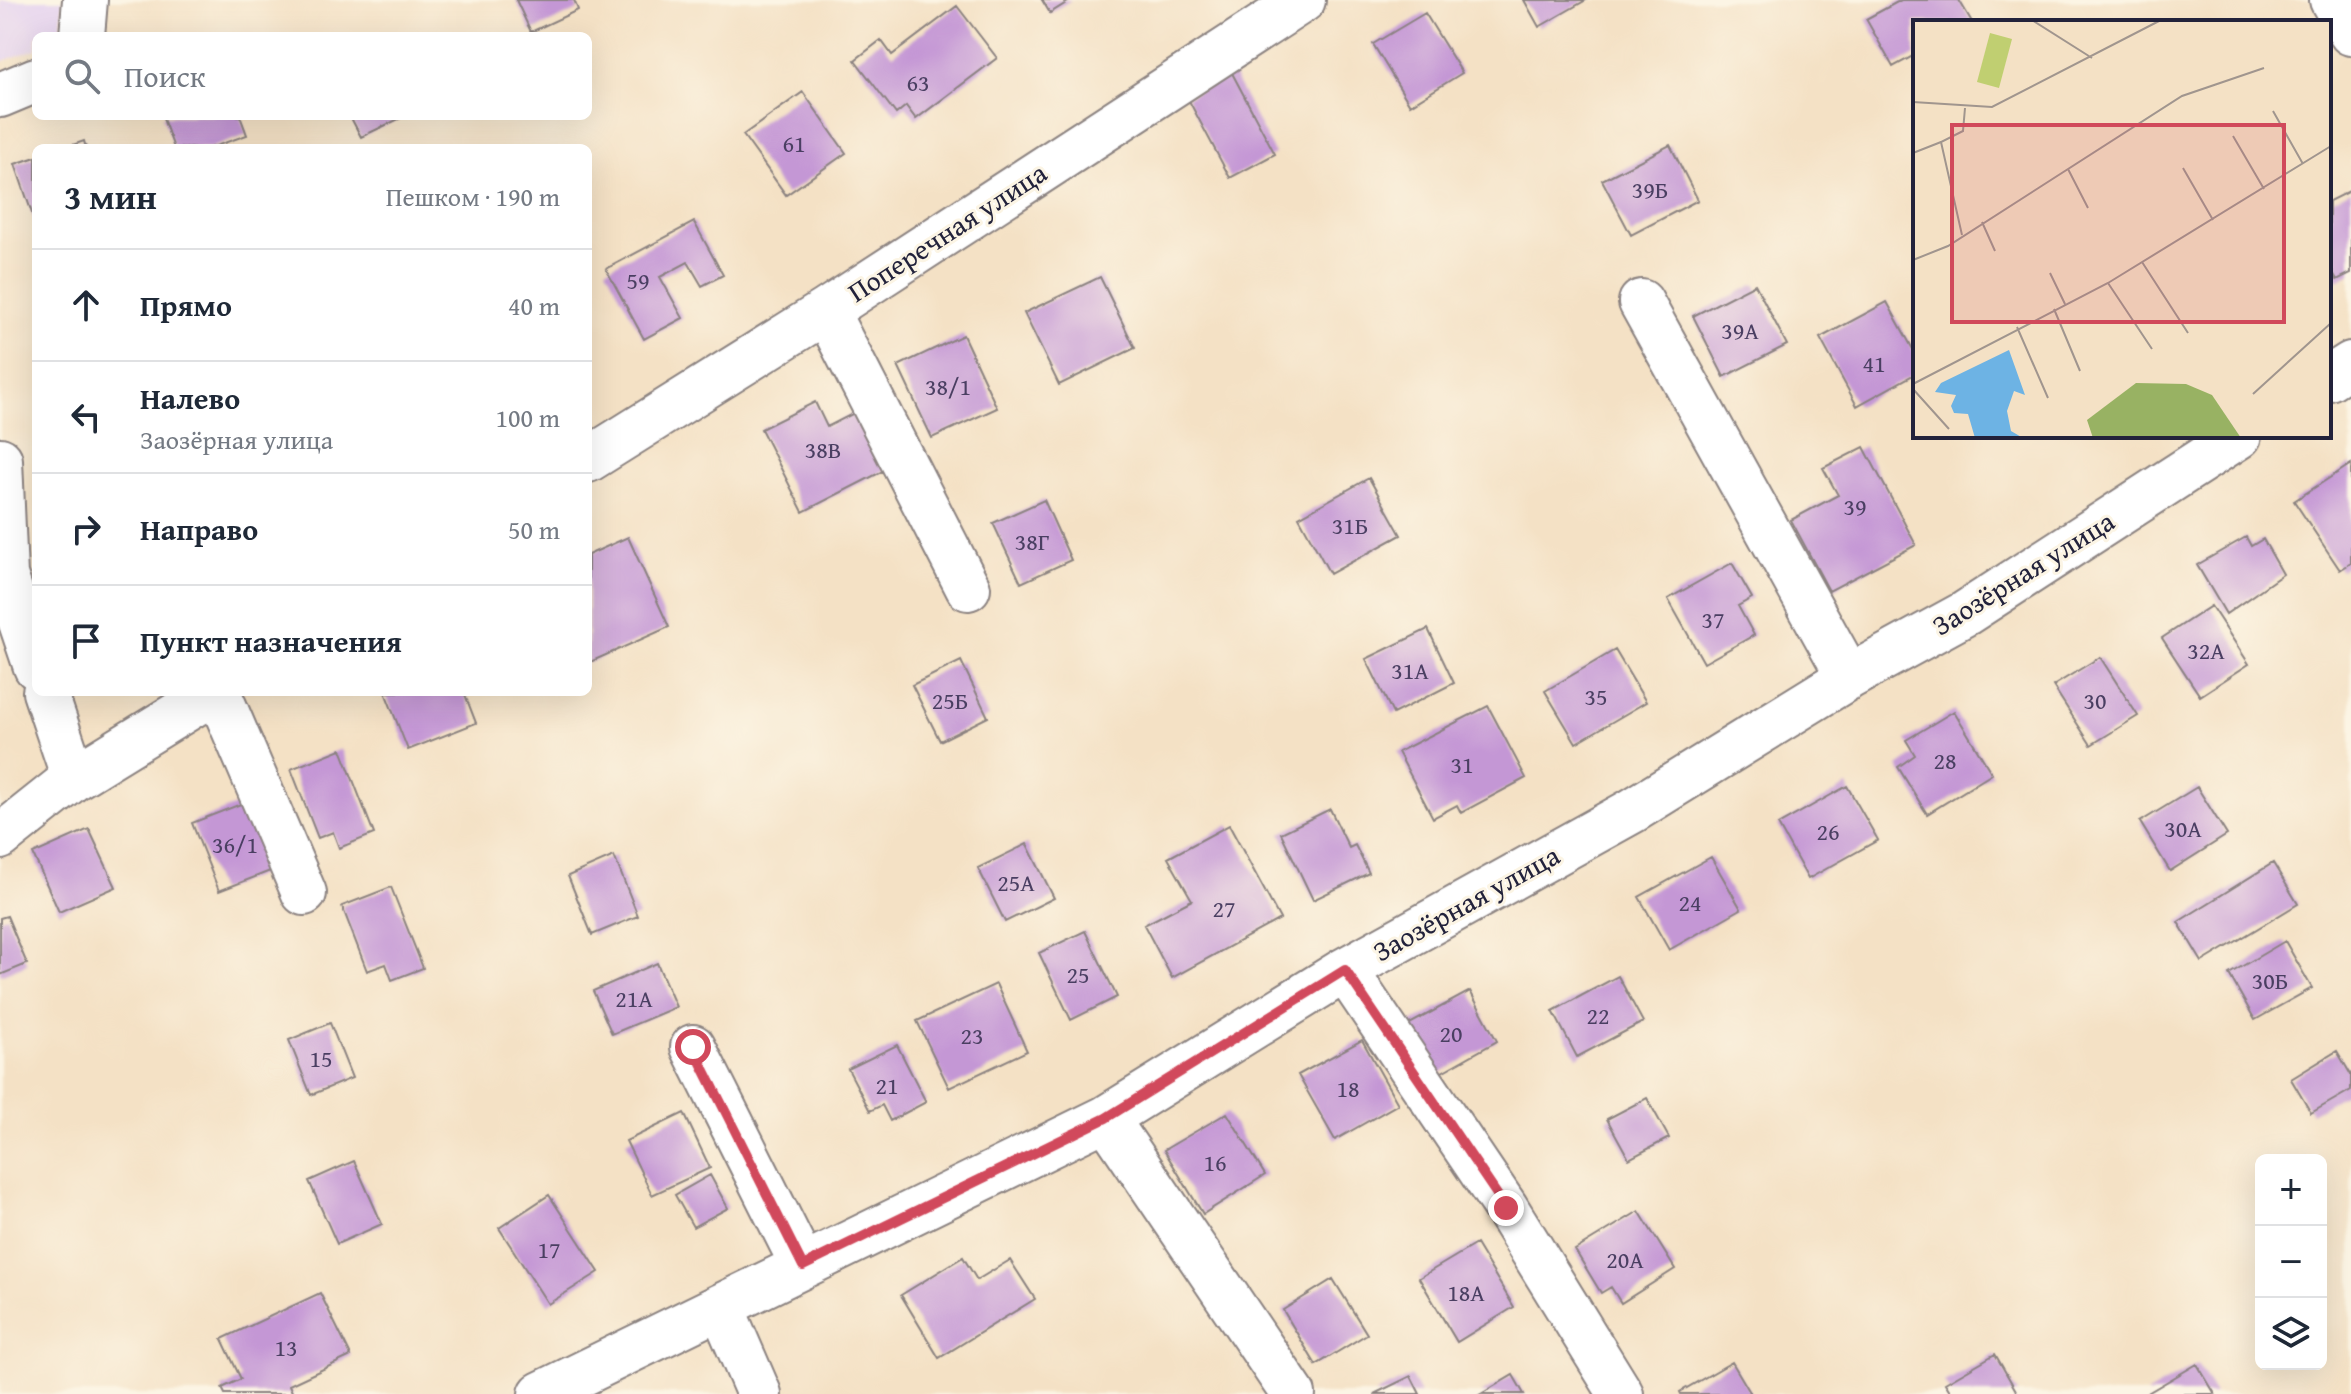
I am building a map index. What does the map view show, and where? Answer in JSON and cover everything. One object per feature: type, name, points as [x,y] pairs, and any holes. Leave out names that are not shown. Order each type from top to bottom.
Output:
[{"type":"street","points":[[82,32],[85,0]]},
{"type":"street","name":"Поперечная улица","points":[[592,457],[826,311],[1303,0]]},
{"type":"street","points":[[2332,0],[2351,33]]},
{"type":"street","points":[[0,95],[32,82]]},
{"type":"street","points":[[1641,302],[1849,677]]},
{"type":"street","points":[[826,311],[968,588]]},
{"type":"street","points":[[2331,377],[2351,364]]},
{"type":"street","name":"Заозёрная улица","points":[[541,1394],[1106,1118],[1345,970],[1632,811],[1849,677],[1966,613],[2217,442]]},
{"type":"street","points":[[0,460],[5,575],[32,655]]},
{"type":"street","points":[[46,696],[74,778]]},
{"type":"street","points":[[0,837],[74,778],[209,696]]},
{"type":"street","points":[[218,696],[304,893]]},
{"type":"street","points":[[1345,970],[1506,1208],[1621,1394]]},
{"type":"street","points":[[693,1047],[803,1266]]},
{"type":"street","points":[[1106,1118],[1293,1394]]},
{"type":"street","points":[[721,1306],[759,1394]]},
{"type":"shaded area","points":[[0,0],[63,0],[58,32],[32,32],[32,50],[0,62]]},
{"type":"building","points":[[516,0],[574,0],[578,10],[531,32]]},
{"type":"building","points":[[1042,0],[1071,0],[1050,13]]},
{"type":"building","points":[[1524,0],[1586,0],[1539,27]]},
{"type":"building","points":[[1901,0],[1959,0],[1971,20],[1913,20],[1913,56],[1893,67],[1866,19]]},
{"type":"building","points":[[957,6],[997,58],[916,119],[906,106],[896,114],[855,60],[881,40],[892,55]]},
{"type":"building","points":[[1425,13],[1462,73],[1410,105],[1373,44]]},
{"type":"building","points":[[1232,73],[1275,154],[1230,178],[1187,97]]},
{"type":"building","points":[[803,92],[846,153],[786,195],[743,135]]},
{"type":"building","points":[[164,120],[241,120],[247,135],[221,144],[172,144]]},
{"type":"building","points":[[352,120],[397,120],[361,137]]},
{"type":"building","points":[[1670,145],[1698,200],[1631,235],[1602,180]]},
{"type":"building","points":[[32,158],[32,213],[15,164]]},
{"type":"building","points":[[2351,190],[2351,273],[2337,280],[2331,269],[2331,200]]},
{"type":"building","points":[[694,222],[723,275],[702,286],[688,262],[660,277],[683,318],[644,339],[606,269]]},
{"type":"building","points":[[1100,277],[1135,348],[1059,385],[1024,313]]},
{"type":"building","points":[[1755,284],[1787,345],[1724,377],[1693,316]]},
{"type":"building","points":[[1887,302],[1913,349],[1913,375],[1857,406],[1820,338]]},
{"type":"building","points":[[963,335],[997,408],[932,438],[898,366]]},
{"type":"building","points":[[815,402],[827,427],[856,412],[885,470],[803,512],[761,429]]},
{"type":"building","points":[[1864,447],[1916,545],[1829,591],[1791,520],[1838,495],[1823,468]]},
{"type":"building","points":[[2351,464],[2351,563],[2340,570],[2294,501]]},
{"type":"building","points":[[1369,478],[1401,535],[1330,574],[1299,517]]},
{"type":"building","points":[[1044,500],[1071,560],[1021,583],[993,523]]},
{"type":"building","points":[[628,537],[669,627],[592,661],[592,553]]},
{"type":"building","points":[[2246,537],[2251,546],[2263,539],[2283,574],[2226,614],[2197,565]]},
{"type":"building","points":[[1732,563],[1752,598],[1738,606],[1754,635],[1704,663],[1668,599]]},
{"type":"building","points":[[2211,606],[2249,664],[2200,696],[2162,638]]},
{"type":"building","points":[[1428,629],[1454,683],[1393,714],[1366,659]]},
{"type":"building","points":[[1615,650],[1646,702],[1576,743],[1545,691]]},
{"type":"building","points":[[2100,657],[2138,716],[2091,745],[2053,686]]},
{"type":"building","points":[[961,661],[988,717],[940,741],[912,685]]},
{"type":"building","points":[[387,696],[466,696],[476,723],[408,750]]},
{"type":"building","points":[[1488,706],[1526,778],[1461,813],[1457,805],[1433,818],[1398,752]]},
{"type":"building","points":[[1954,711],[1992,774],[1927,814],[1898,767],[1915,755],[1906,740]]},
{"type":"building","points":[[341,749],[374,834],[339,848],[333,832],[318,838],[291,769]]},
{"type":"building","points":[[1847,786],[1878,840],[1808,879],[1778,825]]},
{"type":"building","points":[[2197,787],[2227,835],[2170,871],[2140,822]]},
{"type":"building","points":[[251,800],[278,868],[219,891],[192,823]]},
{"type":"building","points":[[1330,809],[1349,848],[1355,845],[1369,873],[1313,900],[1281,833]]},
{"type":"building","points":[[1229,825],[1280,919],[1172,978],[1144,925],[1192,900],[1168,858]]},
{"type":"building","points":[[89,829],[116,887],[59,912],[33,854]]},
{"type":"building","points":[[1027,844],[1054,898],[1005,922],[978,868]]},
{"type":"building","points":[[614,856],[638,916],[592,935],[568,876]]},
{"type":"building","points":[[1711,857],[1741,909],[1669,950],[1639,897]]},
{"type":"building","points":[[2273,863],[2298,904],[2202,962],[2178,922]]},
{"type":"building","points":[[391,887],[423,968],[392,980],[386,964],[367,971],[342,906]]},
{"type":"building","points":[[7,916],[27,964],[0,975],[0,918]]},
{"type":"building","points":[[1085,931],[1117,997],[1071,1020],[1039,953]]},
{"type":"building","points":[[2285,941],[2312,988],[2255,1020],[2229,974]]},
{"type":"building","points":[[657,963],[676,1007],[612,1034],[593,991]]},
{"type":"building","points":[[1618,976],[1643,1022],[1577,1057],[1553,1011]]},
{"type":"building","points":[[996,984],[1027,1051],[949,1088],[917,1021]]},
{"type":"building","points":[[1470,991],[1497,1041],[1433,1077],[1406,1026]]},
{"type":"building","points":[[330,1023],[352,1078],[311,1095],[289,1040]]},
{"type":"building","points":[[1362,1040],[1398,1104],[1335,1140],[1298,1075]]},
{"type":"building","points":[[897,1045],[926,1102],[890,1121],[882,1105],[870,1111],[848,1069]]},
{"type":"building","points":[[2337,1051],[2351,1075],[2351,1090],[2311,1113],[2291,1079]]},
{"type":"building","points":[[1647,1098],[1669,1138],[1629,1159],[1607,1119]]},
{"type":"building","points":[[684,1113],[710,1168],[652,1195],[626,1141]]},
{"type":"building","points":[[1227,1113],[1265,1175],[1203,1214],[1164,1150]]},
{"type":"building","points":[[354,1161],[382,1224],[337,1244],[309,1181]]},
{"type":"building","points":[[710,1175],[728,1208],[693,1227],[675,1195]]},
{"type":"building","points":[[549,1195],[599,1272],[548,1304],[499,1228]]},
{"type":"building","points":[[1639,1211],[1675,1269],[1621,1303],[1611,1287],[1601,1293],[1575,1250]]},
{"type":"building","points":[[1476,1244],[1514,1307],[1457,1342],[1419,1278]]},
{"type":"building","points":[[963,1257],[977,1280],[1010,1260],[1035,1299],[939,1358],[901,1295]]},
{"type":"building","points":[[1333,1279],[1367,1334],[1316,1365],[1283,1310]]},
{"type":"building","points":[[320,1293],[351,1356],[289,1385],[293,1394],[225,1394],[222,1388],[241,1379],[222,1339]]},
{"type":"building","points":[[1995,1354],[2018,1394],[1952,1394],[1945,1383]]},
{"type":"building","points":[[1732,1362],[1751,1394],[1681,1394],[1680,1392]]},
{"type":"building","points":[[2197,1364],[2215,1394],[2146,1394]]},
{"type":"building","points":[[1513,1375],[1524,1394],[1481,1394]]},
{"type":"building","points":[[1411,1376],[1420,1394],[1374,1394]]},
{"type":"route","points":[[693,1047],[803,1266],[1106,1118],[1345,970],[1506,1208]]}]
